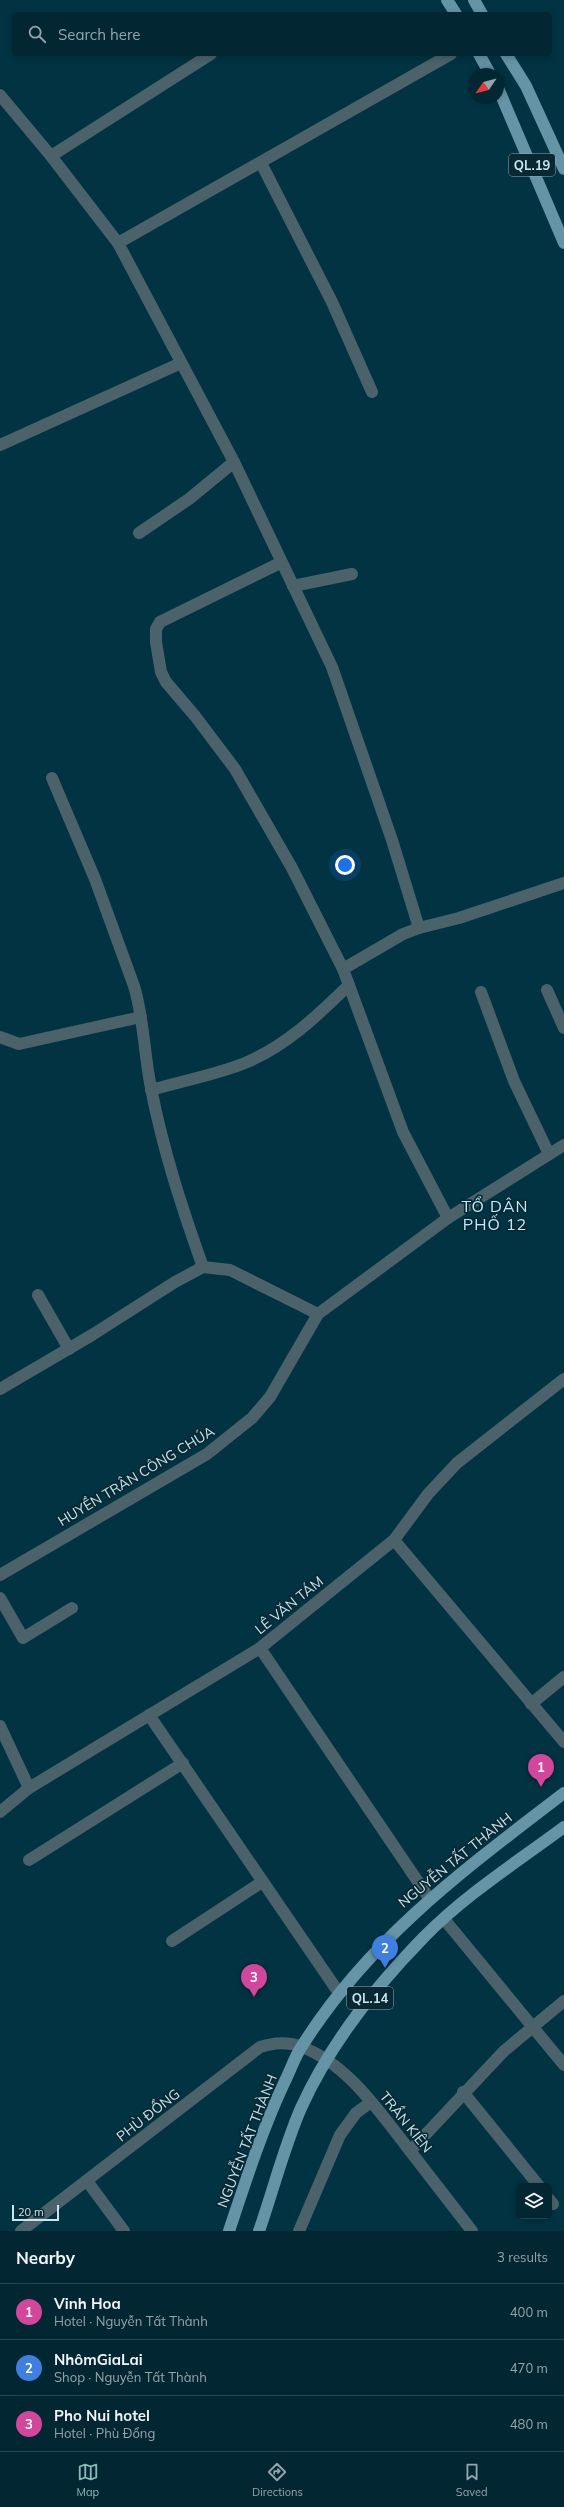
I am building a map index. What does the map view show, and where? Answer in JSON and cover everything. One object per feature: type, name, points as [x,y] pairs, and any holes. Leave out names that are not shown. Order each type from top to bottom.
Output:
[{"type":"main road","points":[[474,0],[481,12]]},
{"type":"main road","points":[[480,56],[487,68]]},
{"type":"main road","name":"QL.19","points":[[507,56],[526,86],[564,169]]},
{"type":"main road","name":"QL.19","points":[[504,102],[564,243]]},
{"type":"main road","name":"NGUYỄN TẤT THÀNH","points":[[228,2231],[264,2130],[301,2046],[339,1993],[406,1919],[429,1898],[564,1793]]},
{"type":"main road","name":"QL.14","points":[[259,2231],[301,2109],[326,2060],[364,2004],[424,1937],[444,1919],[564,1827]]},
{"type":"street","points":[[51,156],[208,56]]},
{"type":"street","points":[[118,243],[448,56]]},
{"type":"street","points":[[0,95],[51,156],[118,243],[234,462],[280,563],[293,586],[332,668],[392,840],[419,928]]},
{"type":"street","points":[[261,163],[332,302],[372,392]]},
{"type":"street","points":[[0,446],[181,363]]},
{"type":"street","points":[[139,533],[189,500],[234,462]]},
{"type":"street","points":[[280,563],[160,622],[156,629],[158,662],[166,682],[220,748],[261,813],[292,868],[343,969],[403,1132],[448,1218]]},
{"type":"street","points":[[293,586],[326,578],[352,574]]},
{"type":"street","points":[[52,778],[98,886],[134,986],[141,1016],[143,1047],[151,1090],[176,1192],[203,1267]]},
{"type":"street","points":[[343,969],[403,934],[419,928],[459,918],[564,883]]},
{"type":"street","points":[[151,1090],[244,1064],[273,1049],[299,1032],[349,985]]},
{"type":"street","points":[[547,990],[564,1028]]},
{"type":"street","points":[[481,992],[510,1070],[549,1154]]},
{"type":"street","points":[[0,1037],[19,1044],[141,1016]]},
{"type":"street","name":"HUYỀN TRÂN CÔNG CHÚA","points":[[0,1575],[207,1454],[252,1418],[270,1397],[318,1314],[448,1218],[564,1145]]},
{"type":"street","points":[[0,1389],[69,1349],[175,1282],[203,1267],[230,1270],[318,1314]]},
{"type":"street","points":[[38,1295],[69,1349]]},
{"type":"street","name":"LÊ VĂN TÁM","points":[[0,1812],[29,1788],[260,1648],[394,1540],[428,1494],[452,1468],[564,1379]]},
{"type":"street","points":[[394,1540],[564,1742]]},
{"type":"street","points":[[0,1598],[23,1638],[72,1608]]},
{"type":"street","points":[[260,1648],[429,1898]]},
{"type":"street","points":[[531,1704],[564,1678]]},
{"type":"street","points":[[149,1715],[339,1993]]},
{"type":"street","points":[[0,1726],[29,1788]]},
{"type":"street","points":[[29,1860],[183,1763]]},
{"type":"street","points":[[172,1941],[262,1882]]},
{"type":"street","points":[[444,1919],[564,2066]]},
{"type":"street","points":[[410,2151],[463,2092],[532,2026],[564,2001]]},
{"type":"street","name":"PHÙ ĐỔNG","points":[[21,2231],[260,2047],[279,2042],[301,2046]]},
{"type":"street","name":"TRẦN KIÊN","points":[[301,2046],[326,2060],[372,2102],[472,2231]]},
{"type":"street","points":[[463,2092],[537,2183]]},
{"type":"street","points":[[299,2231],[340,2135],[356,2113],[372,2102]]},
{"type":"street","points":[[87,2181],[124,2231]]},
{"type":"place","name":"Vinh Hoa","points":[[541,1787]]},
{"type":"place","name":"NhômGiaLai","points":[[385,1968]]},
{"type":"place","name":"Pho Nui hotel","points":[[254,1997]]},
{"type":"district","name":"TỔ DÂN PHỐ 12","points":[[495,1215]]}]
